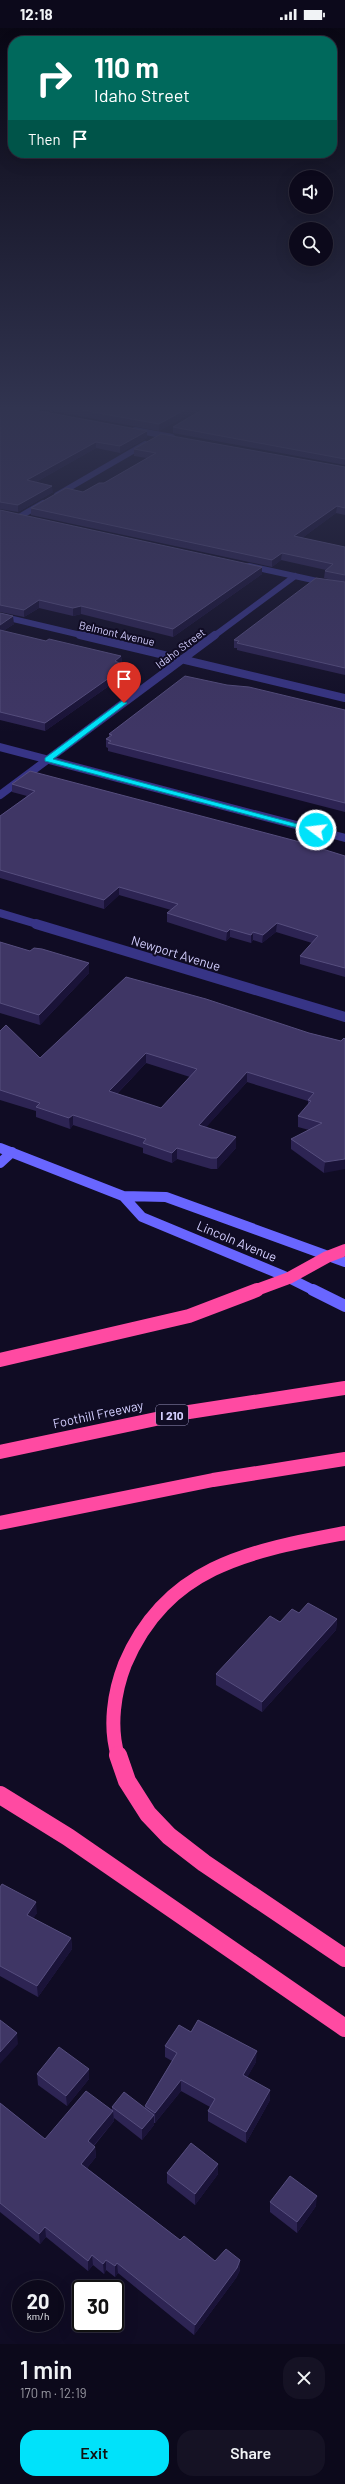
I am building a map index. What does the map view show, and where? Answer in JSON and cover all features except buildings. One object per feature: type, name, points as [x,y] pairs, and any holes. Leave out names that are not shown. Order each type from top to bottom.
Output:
[{"type":"highway","points":[[0,1360],[189,1316],[288,1278],[327,1257],[345,1250]]},
{"type":"highway","name":"Foothill Freeway","points":[[0,1452],[189,1412],[345,1388]]},
{"type":"highway","points":[[0,1523],[213,1480],[345,1459]]},
{"type":"highway","points":[[345,1533],[241,1557],[212,1569],[179,1590],[162,1605],[144,1626],[130,1648],[120,1670],[115,1697],[114,1728],[118,1758],[130,1786],[147,1813],[172,1840],[345,1958]]},
{"type":"highway","points":[[0,1795],[68,1837],[345,2028]]},
{"type":"main road","name":"Lincoln Avenue","points":[[0,1148],[123,1196],[166,1197],[327,1257],[345,1262]]},
{"type":"main road","points":[[0,1163],[12,1152]]},
{"type":"main road","name":"Lincoln Avenue","points":[[123,1196],[142,1217],[288,1278],[345,1306]]},
{"type":"street","points":[[16,516],[34,520]]},
{"type":"street","points":[[242,565],[345,587]]},
{"type":"street","name":"Idaho Street","points":[[0,795],[295,576]]},
{"type":"street","name":"Belmont Avenue","points":[[0,616],[345,698]]},
{"type":"street","points":[[0,747],[345,838]]},
{"type":"street","name":"Newport Avenue","points":[[0,912],[345,1017]]},
{"type":"route","points":[[124,703],[48,759],[316,830]]}]
